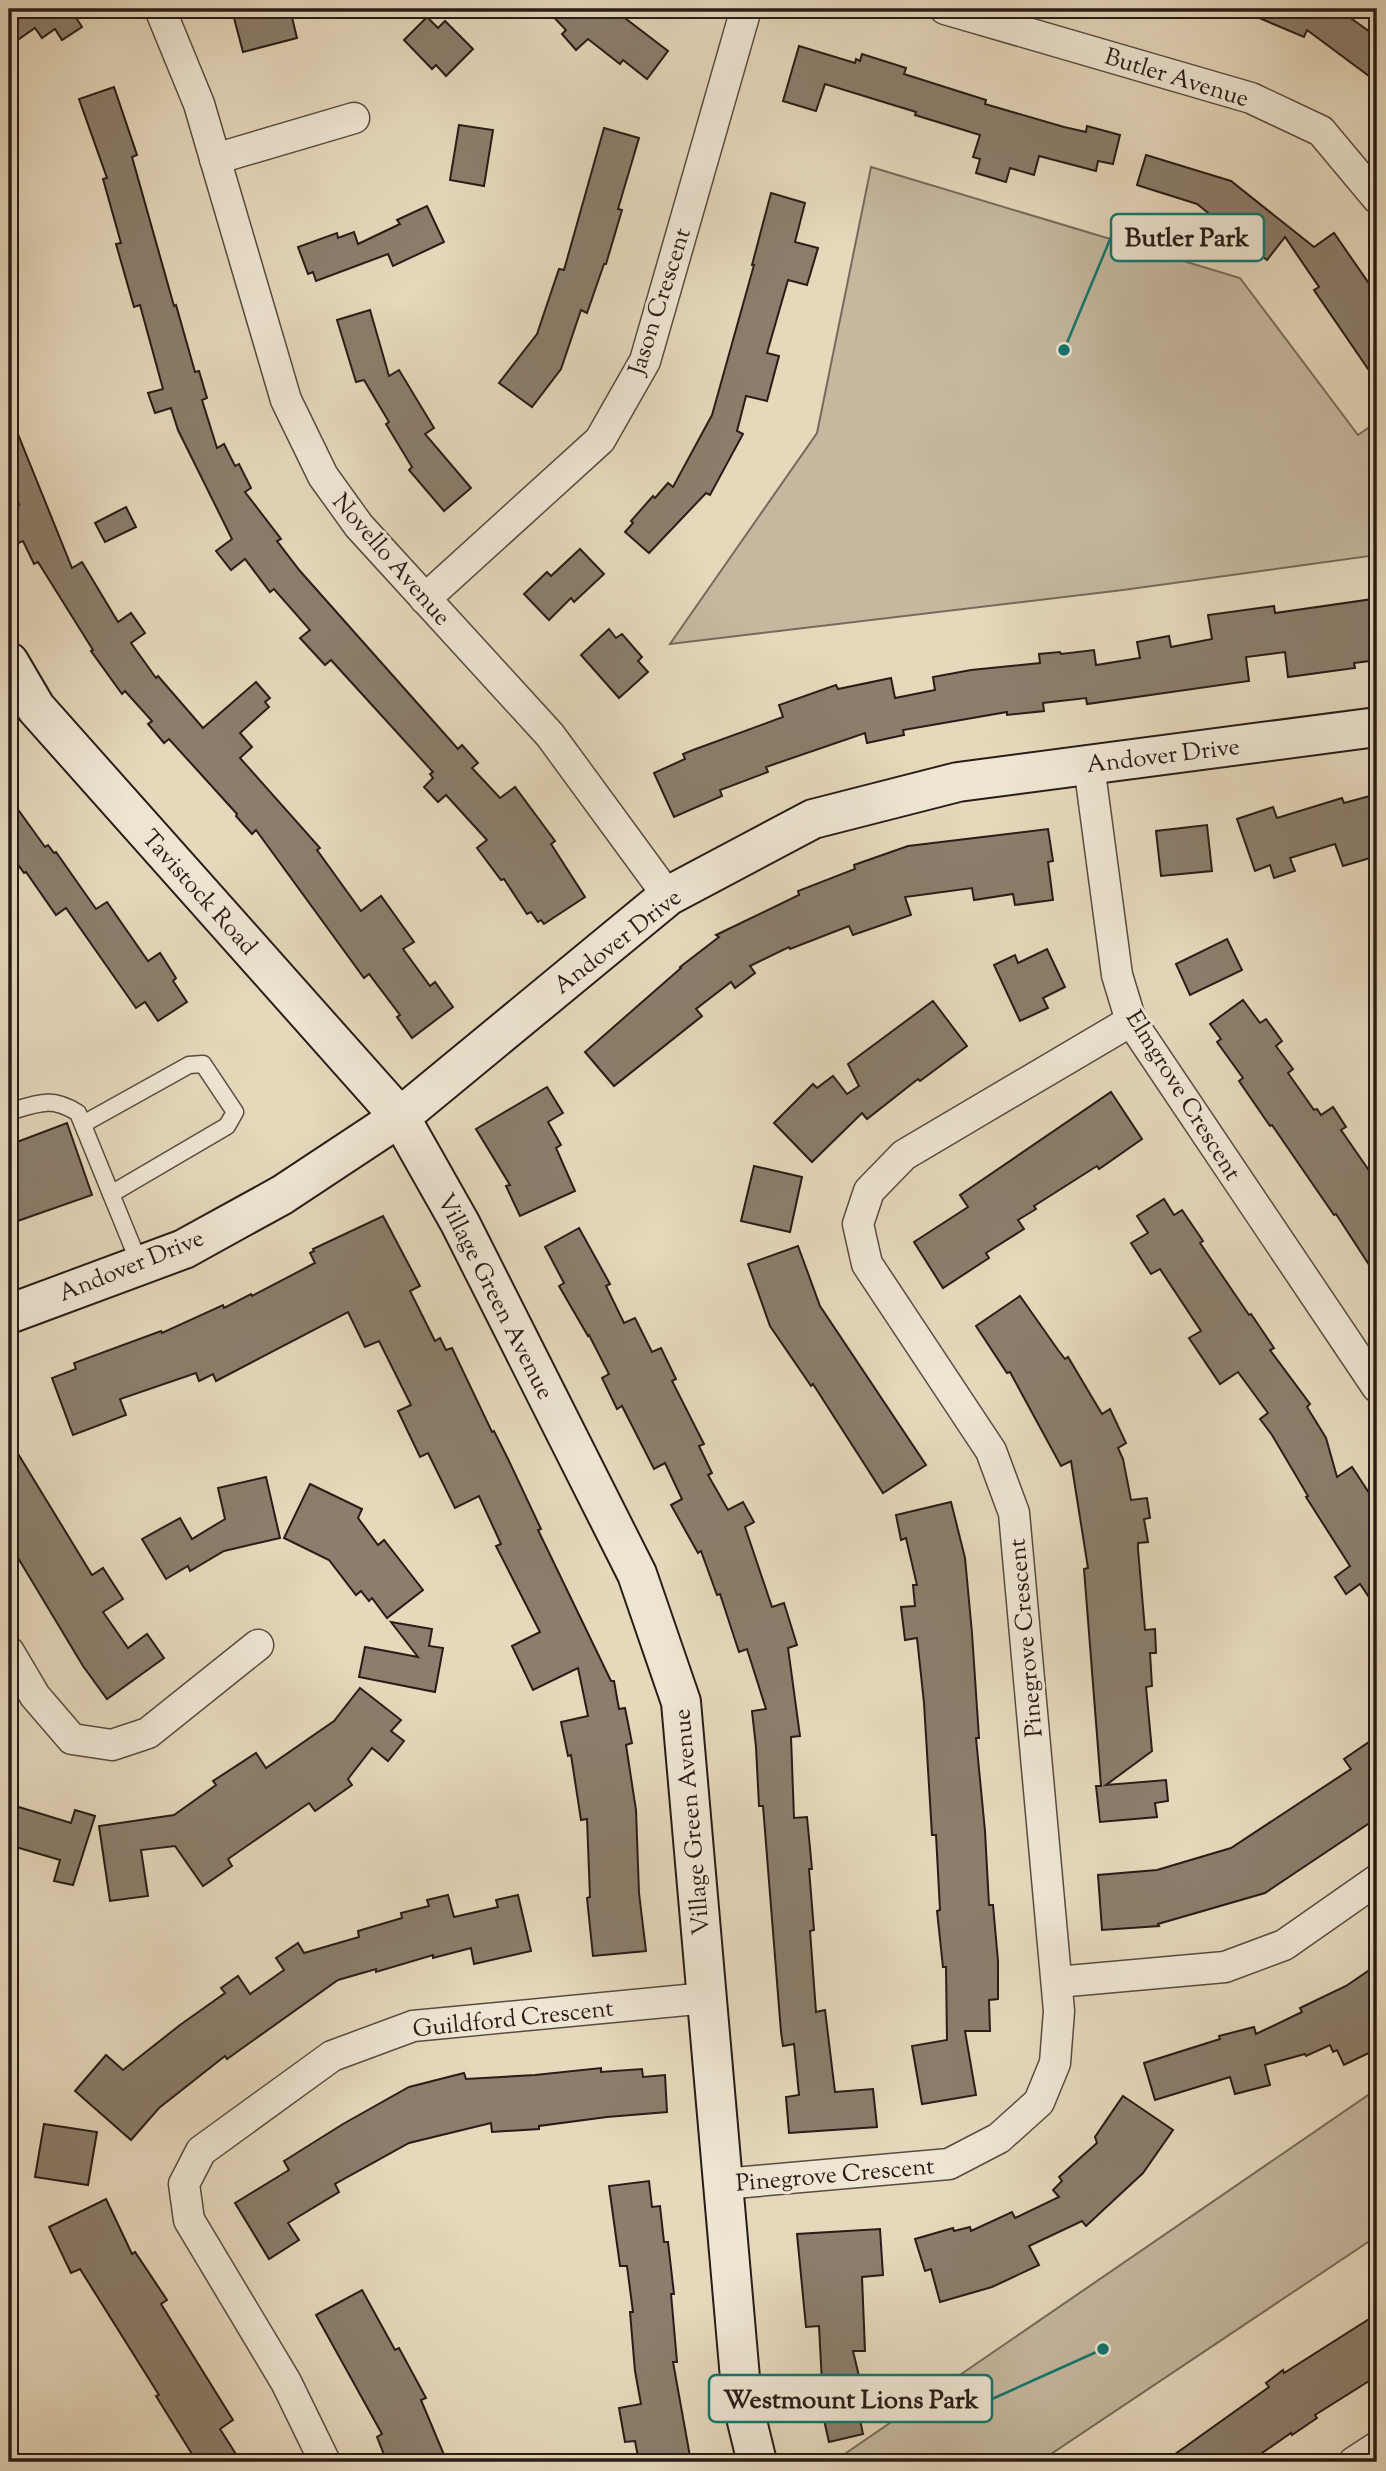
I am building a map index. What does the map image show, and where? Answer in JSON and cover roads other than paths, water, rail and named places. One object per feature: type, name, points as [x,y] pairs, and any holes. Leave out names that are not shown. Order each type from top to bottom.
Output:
[{"type":"street","name":"Novello Avenue","points":[[160,9],[199,104],[285,400],[323,476],[359,526],[550,735],[668,896]]},
{"type":"street","name":"Jason Crescent","points":[[425,599],[600,440],[645,361],[746,9]]},
{"type":"street","name":"Butler Avenue","points":[[945,9],[1251,98],[1321,131],[1377,198]]},
{"type":"street","points":[[215,159],[354,118]]},
{"type":"street","name":"Tavistock Road","points":[[9,662],[36,708],[400,1117]]},
{"type":"street","name":"Andover Drive","points":[[9,1314],[184,1249],[282,1195],[400,1117],[668,896],[813,820],[958,782],[1377,727]]},
{"type":"street","name":"Elmgrove Crescent","points":[[1089,765],[1117,975],[1131,1021],[1377,1387]]},
{"type":"street","name":"Pinegrove Crescent","points":[[723,2185],[949,2164],[999,2138],[1039,2102],[1055,2063],[1059,2011],[1014,1513],[991,1451],[867,1264],[858,1224],[869,1191],[904,1155],[1131,1021]]},
{"type":"street","name":"Village Green Avenue","points":[[400,1117],[460,1223],[642,1587],[681,1702],[742,2401],[757,2462]]},
{"type":"street","points":[[9,1653],[35,1696],[72,1740],[112,1745],[148,1733],[258,1646]]},
{"type":"street","points":[[1056,1982],[1225,1966],[1284,1945],[1377,1880]]},
{"type":"street","name":"Guildford Crescent","points":[[325,2462],[286,2382],[189,2220],[184,2184],[201,2151],[332,2056],[412,2026],[707,1998]]},
{"type":"street","points":[[1354,2462],[1377,2447]]},
{"type":"lane","points":[[83,1124],[188,1065],[204,1064],[234,1112],[227,1126],[111,1194]]},
{"type":"lane","points":[[9,1112],[34,1104],[61,1102],[78,1113],[140,1265]]},
{"type":"place","name":"Butler Park","points":[[1064,350]]},
{"type":"place","name":"Westmount Lions Park","points":[[1103,2349]]}]
